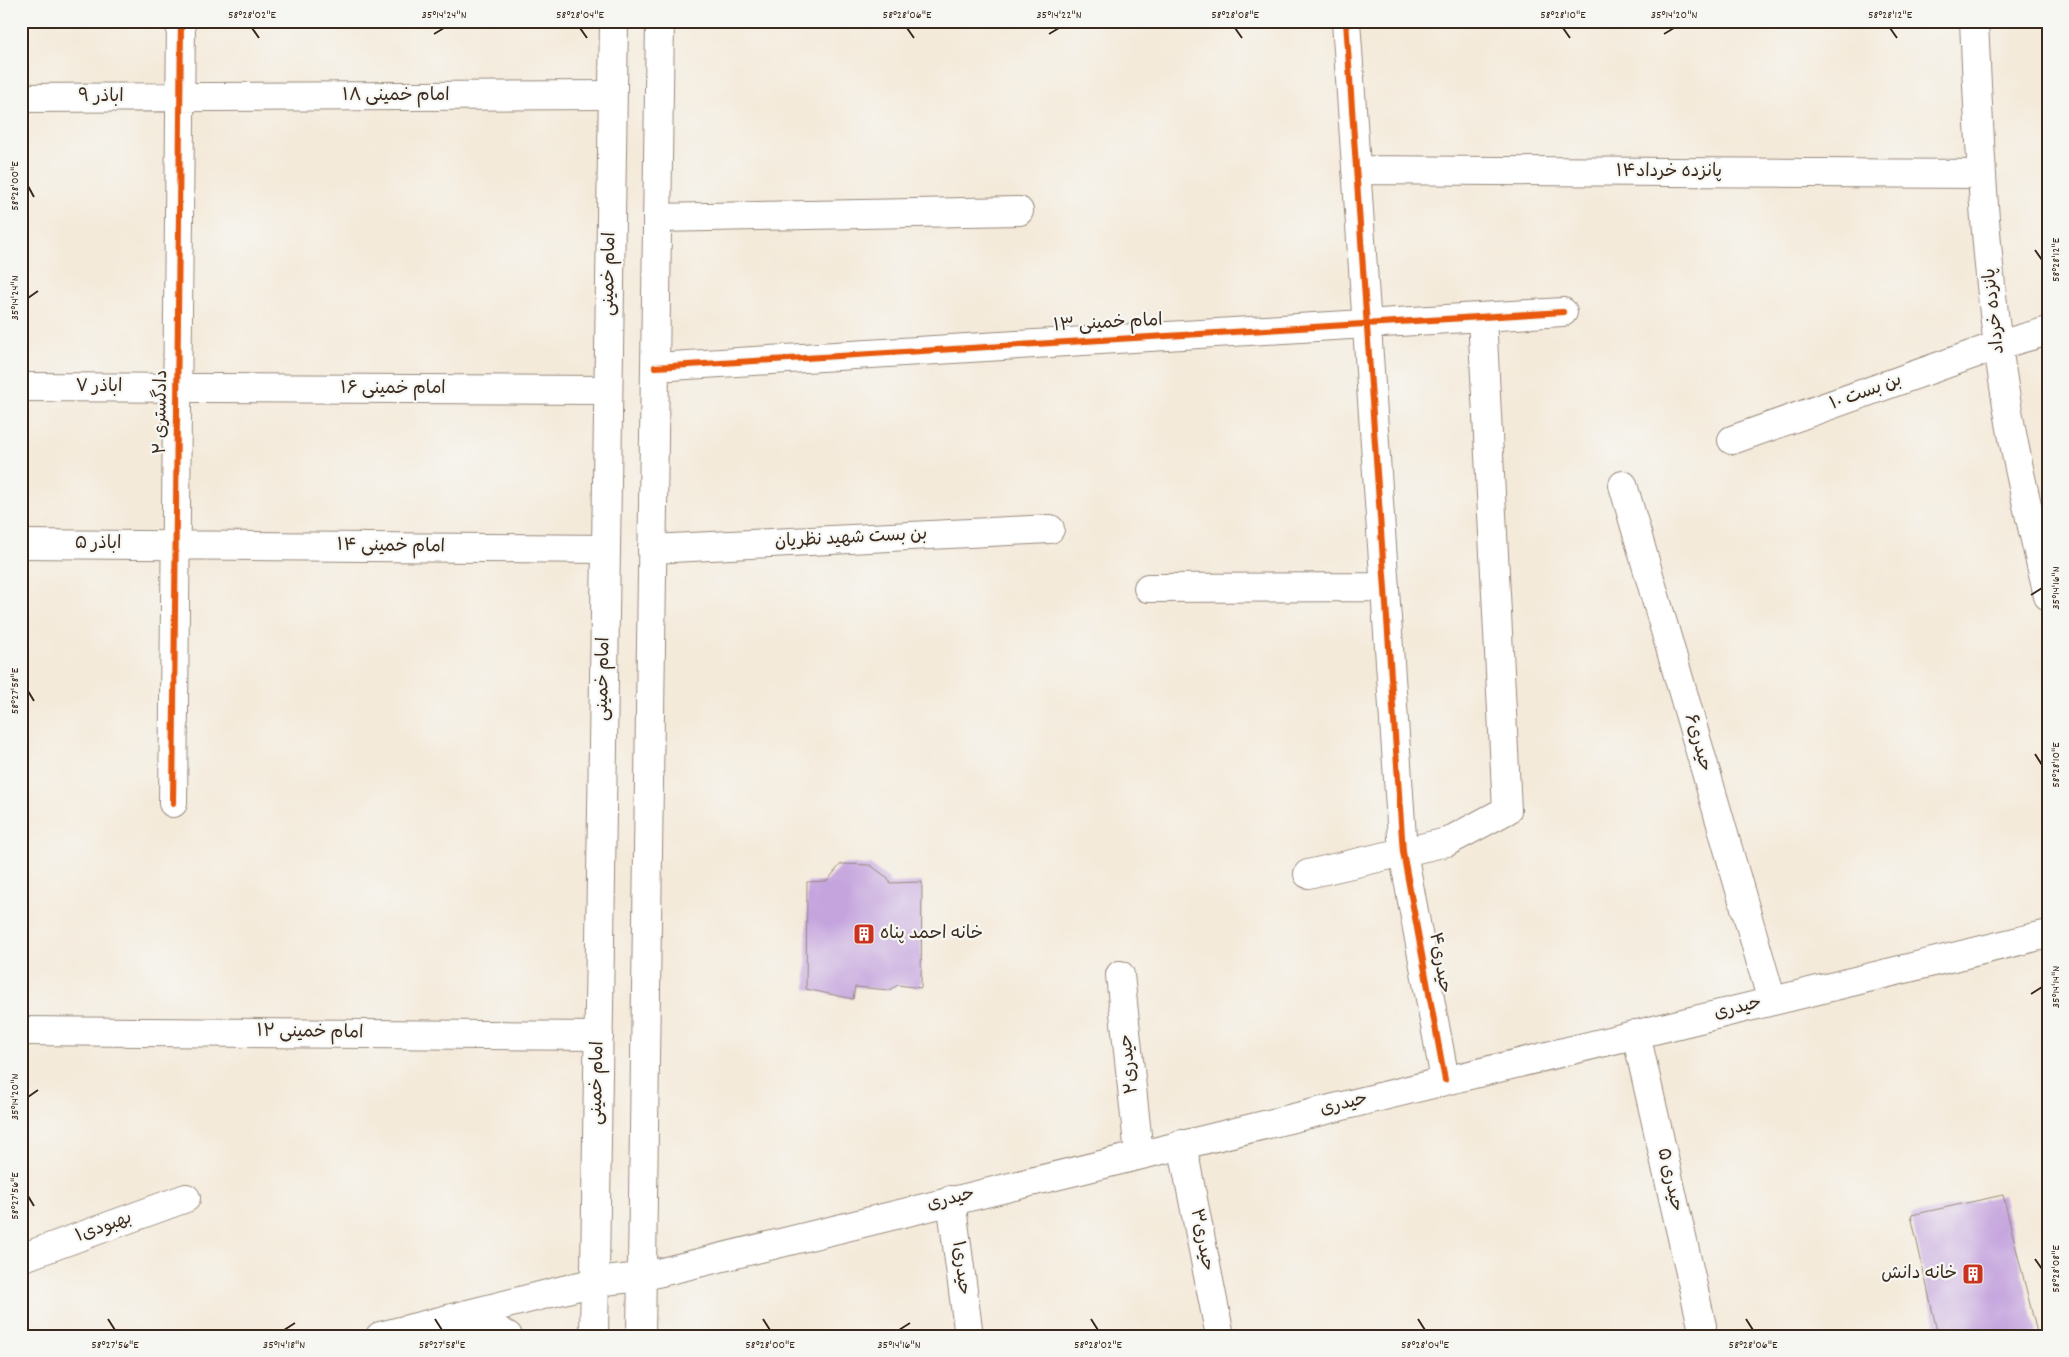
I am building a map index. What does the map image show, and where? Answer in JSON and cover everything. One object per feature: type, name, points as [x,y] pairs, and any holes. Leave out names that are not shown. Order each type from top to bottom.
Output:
[{"type":"street","name":"دادگستری ۲","points":[[173,803],[181,21]]},
{"type":"street","name":"امام خمینی","points":[[594,1336],[614,21]]},
{"type":"street","points":[[641,1336],[660,21]]},
{"type":"street","name":"حیدری۴","points":[[1346,21],[1403,852],[1445,1080]]},
{"type":"street","name":"پانزده خرداد","points":[[1974,21],[1981,174],[1999,345],[2010,422],[2047,587]]},
{"type":"street","name":"امام خمینی ۱۸","points":[[180,97],[612,95]]},
{"type":"street","name":"اباذر ۹","points":[[21,98],[180,97]]},
{"type":"street","name":"پانزده خرداد۱۴","points":[[1356,170],[1981,174]]},
{"type":"street","points":[[657,218],[1019,211]]},
{"type":"street","name":"امام خمینی ۱۳","points":[[654,367],[1563,312]]},
{"type":"street","points":[[1308,874],[1447,842],[1507,810],[1482,317]]},
{"type":"street","name":"بن بست ۱۰","points":[[1732,440],[1999,345],[2048,331]]},
{"type":"street","name":"اباذر ۷","points":[[21,386],[177,387]]},
{"type":"street","name":"امام خمینی ۱۶","points":[[177,387],[608,390]]},
{"type":"street","name":"حیدری۶","points":[[1623,485],[1772,1001]]},
{"type":"street","name":"بن بست شهید نظریان","points":[[652,550],[1050,528]]},
{"type":"street","name":"اباذر ۵","points":[[21,544],[176,545]]},
{"type":"street","name":"امام خمینی ۱۴","points":[[176,545],[606,549]]},
{"type":"street","points":[[1148,588],[1384,587]]},
{"type":"street","name":"حیدری","points":[[380,1336],[595,1282],[642,1277],[1139,1154],[2048,934]]},
{"type":"street","name":"حیدری۲","points":[[1120,975],[1139,1154]]},
{"type":"street","name":"امام خمینی ۱۲","points":[[21,1031],[599,1036]]},
{"type":"street","name":"حیدری ۵","points":[[1636,1034],[1702,1326]]},
{"type":"street","name":"حیدری۳","points":[[1182,1144],[1220,1336]]},
{"type":"street","name":"بهبودی۱","points":[[21,1258],[186,1198]]},
{"type":"street","name":"حیدری۱","points":[[951,1200],[969,1336]]},
{"type":"street","points":[[467,1314],[508,1336]]},
{"type":"building","name":"خانه احمد پناه","points":[[841,864],[870,865],[888,878],[890,883],[922,882],[921,988],[898,985],[889,990],[855,987],[853,999],[806,989],[807,882],[827,881]]},
{"type":"building","name":"خانه دانش","points":[[2003,1195],[2037,1333],[2025,1336],[1938,1336],[1911,1215]]},
{"type":"cycle path","points":[[173,803],[181,21]]},
{"type":"cycle path","points":[[1346,21],[1403,852],[1445,1080]]},
{"type":"cycle path","points":[[655,367],[1563,312]]},
{"type":"place","name":"خانه احمد پناه","points":[[864,934]]},
{"type":"place","name":"خانه دانش","points":[[1973,1274]]}]
